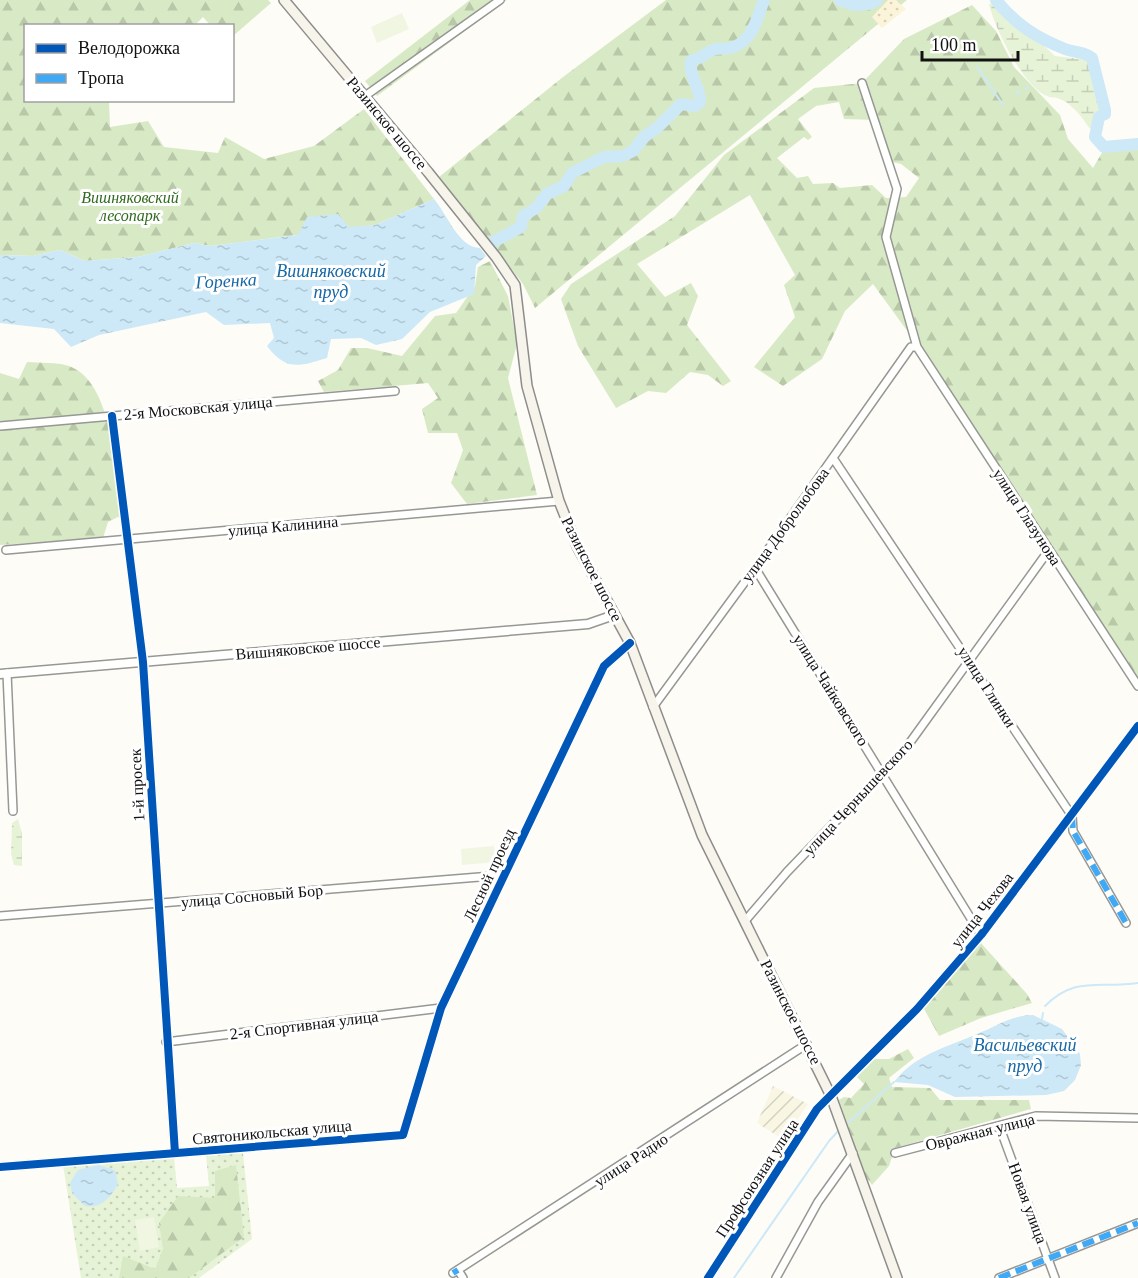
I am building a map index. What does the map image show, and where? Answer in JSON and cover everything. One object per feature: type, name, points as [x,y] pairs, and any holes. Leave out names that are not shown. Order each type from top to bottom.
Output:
[{"type":"main road","name":"Разинское шоссе","points":[[284,0],[477,232],[514,285],[527,386],[559,501],[577,546],[630,643],[702,835],[831,1096],[897,1278]]},
{"type":"street","points":[[366,96],[500,0]]},
{"type":"street","name":"улица Глазунова","points":[[862,83],[897,189],[886,237],[917,347],[1138,686]]},
{"type":"street","name":"улица Добролюбова","points":[[653,707],[755,568],[911,347],[917,347]]},
{"type":"street","name":"2-я Московская улица","points":[[0,426],[395,391]]},
{"type":"street","name":"1-й просек","points":[[112,416],[143,662],[175,1153]]},
{"type":"street","name":"улица Глинки","points":[[833,458],[1072,816],[1073,831],[1126,923]]},
{"type":"street","name":"улица Калинина","points":[[6,550],[559,501]]},
{"type":"street","name":"улица Чернышевского","points":[[745,921],[787,872],[884,774],[906,748],[1049,550]]},
{"type":"street","name":"улица Чайковского","points":[[755,568],[884,774],[981,935]]},
{"type":"street","name":"Вишняковское шоссе","points":[[4,674],[588,624],[615,615]]},
{"type":"street","name":"Лесной проезд","points":[[403,1135],[441,1008],[604,666],[630,643]]},
{"type":"street","points":[[4,674],[14,811]]},
{"type":"street","name":"улица Чехова","points":[[831,1096],[924,1000],[981,935],[1138,726]]},
{"type":"street","name":"улица Сосновый Бор","points":[[0,916],[504,875]]},
{"type":"street","name":"2-я Спортивная улица","points":[[166,1042],[441,1008]]},
{"type":"street","name":"улица Радио","points":[[463,1278],[455,1272],[807,1044]]},
{"type":"street","name":"Профсоюзная улица","points":[[708,1278],[817,1109],[831,1096]]},
{"type":"street","name":"Овражная улица","points":[[895,1153],[1000,1128],[1036,1116],[1138,1118]]},
{"type":"street","name":"Новая улица","points":[[1000,1128],[1055,1278]]},
{"type":"street","name":"Святоникольская улица","points":[[0,1167],[403,1135]]},
{"type":"street","points":[[776,1278],[818,1202],[853,1153]]},
{"type":"street","points":[[999,1278],[1138,1223]]},
{"type":"shaded area","points":[[773,1086],[808,1104],[784,1140],[757,1123]]},
{"type":"green space","name":"Вишняковский лесопарк","points":[[0,0],[268,0],[271,3],[234,35],[234,24],[209,24],[203,17],[196,24],[24,24],[24,102],[109,102],[110,127],[148,121],[164,147],[218,153],[225,137],[264,159],[314,146],[364,109],[434,199],[375,225],[211,246],[194,243],[138,257],[85,261],[60,250],[33,256],[0,255]]},
{"type":"green space","points":[[470,0],[507,0],[377,96],[365,81]]},
{"type":"green space","points":[[666,0],[907,0],[535,308],[523,284],[439,177],[563,77]]},
{"type":"green space","points":[[998,3],[1055,56],[1089,60],[1102,108],[1090,129],[1071,106],[1038,91],[1020,69],[1003,41],[992,14],[989,4]]},
{"type":"green space","points":[[972,5],[996,31],[1014,67],[1060,115],[1068,139],[1093,168],[1103,151],[1138,142],[1138,683],[1049,550],[961,408],[928,368],[908,332],[873,284],[845,311],[822,359],[783,386],[754,367],[795,317],[784,285],[795,275],[750,195],[637,264],[665,297],[691,283],[698,296],[687,325],[731,381],[723,386],[708,375],[690,372],[666,393],[648,391],[616,408],[578,346],[561,299],[571,284],[675,216],[724,155],[814,88],[862,83],[904,39]],"holes":[[[839,102],[844,119],[876,120],[892,162],[901,164],[919,178],[906,197],[886,198],[872,185],[840,188],[833,183],[813,184],[808,176],[797,178],[777,158],[804,137],[808,140],[812,137],[798,119],[816,106]]]},
{"type":"green space","points":[[402,13],[409,29],[377,43],[371,27]]},
{"type":"green space","points":[[490,261],[508,296],[517,344],[508,378],[537,495],[467,504],[451,483],[463,450],[457,433],[428,433],[422,409],[438,398],[428,383],[324,392],[318,381],[338,370],[351,348],[367,348],[402,356],[435,316],[456,313],[475,286],[478,267]]},
{"type":"green space","points":[[27,362],[69,366],[84,375],[104,410],[114,455],[120,516],[108,522],[103,538],[0,545],[0,373],[19,379]]},
{"type":"green space","points":[[18,819],[22,833],[22,866],[14,865],[11,854],[12,823]]},
{"type":"green space","points":[[494,846],[495,862],[462,865],[461,849]]},
{"type":"green space","points":[[980,942],[1027,994],[1032,1003],[981,1018],[939,1036],[923,1007]]},
{"type":"green space","points":[[908,1049],[914,1058],[889,1078],[892,1087],[930,1088],[940,1100],[1029,1100],[1031,1109],[895,1148],[889,1166],[872,1185],[866,1177],[839,1100],[844,1097],[851,1098],[864,1084],[855,1075],[874,1059],[889,1059]]},
{"type":"green space","points":[[243,1153],[252,1239],[199,1278],[81,1278],[63,1165],[174,1157],[177,1188],[209,1186],[206,1155]]},
{"type":"green space","points":[[236,1165],[244,1237],[189,1278],[119,1278],[123,1256],[155,1269],[163,1249],[159,1223],[178,1196],[215,1198],[215,1171]]},
{"type":"green space","points":[[154,1217],[159,1247],[140,1251],[135,1220]]},
{"type":"sand","points":[[888,0],[896,0],[906,9],[882,28],[872,17]]},
{"type":"water","name":"Вишняковский пруд","points":[[434,199],[460,236],[473,247],[480,248],[486,256],[476,265],[474,294],[430,312],[402,339],[376,345],[361,338],[331,339],[327,358],[294,365],[281,360],[267,346],[274,338],[270,323],[224,325],[206,312],[99,335],[71,347],[54,329],[0,323],[0,255],[33,256],[60,250],[85,261],[138,257],[194,243],[211,246],[298,235],[307,217],[338,214],[349,227],[375,225]]},
{"type":"water","name":"Васильевский пруд","points":[[1033,1015],[1062,1029],[1080,1054],[1081,1065],[1075,1080],[1064,1091],[1046,1095],[955,1097],[928,1085],[894,1082],[921,1058],[1010,1019]]},
{"type":"water","points":[[98,1165],[115,1170],[118,1184],[101,1204],[85,1206],[72,1193],[70,1183],[78,1170]]},
{"type":"waterway","name":"Горенка","points":[[493,242],[521,227],[523,216],[536,208],[547,194],[564,186],[572,173],[604,157],[623,156],[633,151],[644,137],[658,127],[681,104],[695,106],[700,102],[699,92],[691,72],[691,61],[713,50],[730,48],[744,41],[753,28],[764,0]]},
{"type":"waterway","name":"Горенка","points":[[840,0],[859,5],[877,0]]},
{"type":"waterway","name":"Горенка","points":[[996,0],[1011,16],[1036,35],[1065,49],[1086,54],[1092,58],[1105,110],[1105,114],[1099,117],[1095,137],[1104,147],[1138,144]]},
{"type":"waterway","points":[[977,67],[1003,105]]},
{"type":"waterway","points":[[1016,94],[1020,91]]},
{"type":"waterway","points":[[1045,1006],[1056,996],[1078,987],[1138,983]]},
{"type":"waterway","points":[[1042,1019],[1043,1013]]},
{"type":"waterway","points":[[849,1122],[894,1082]]},
{"type":"waterway","points":[[734,1278],[829,1141],[840,1129]]},
{"type":"marked path","points":[[1072,816],[1073,831],[1126,923]]},
{"type":"marked path","points":[[999,1278],[1138,1223]]},
{"type":"marked path","points":[[453,1273],[458,1270]]},
{"type":"cycle path","points":[[112,416],[143,662],[175,1153]]},
{"type":"cycle path","points":[[0,1167],[403,1135],[441,1008],[604,666],[630,643]]},
{"type":"cycle path","points":[[708,1278],[817,1109],[917,1009],[981,935],[1138,726]]}]
